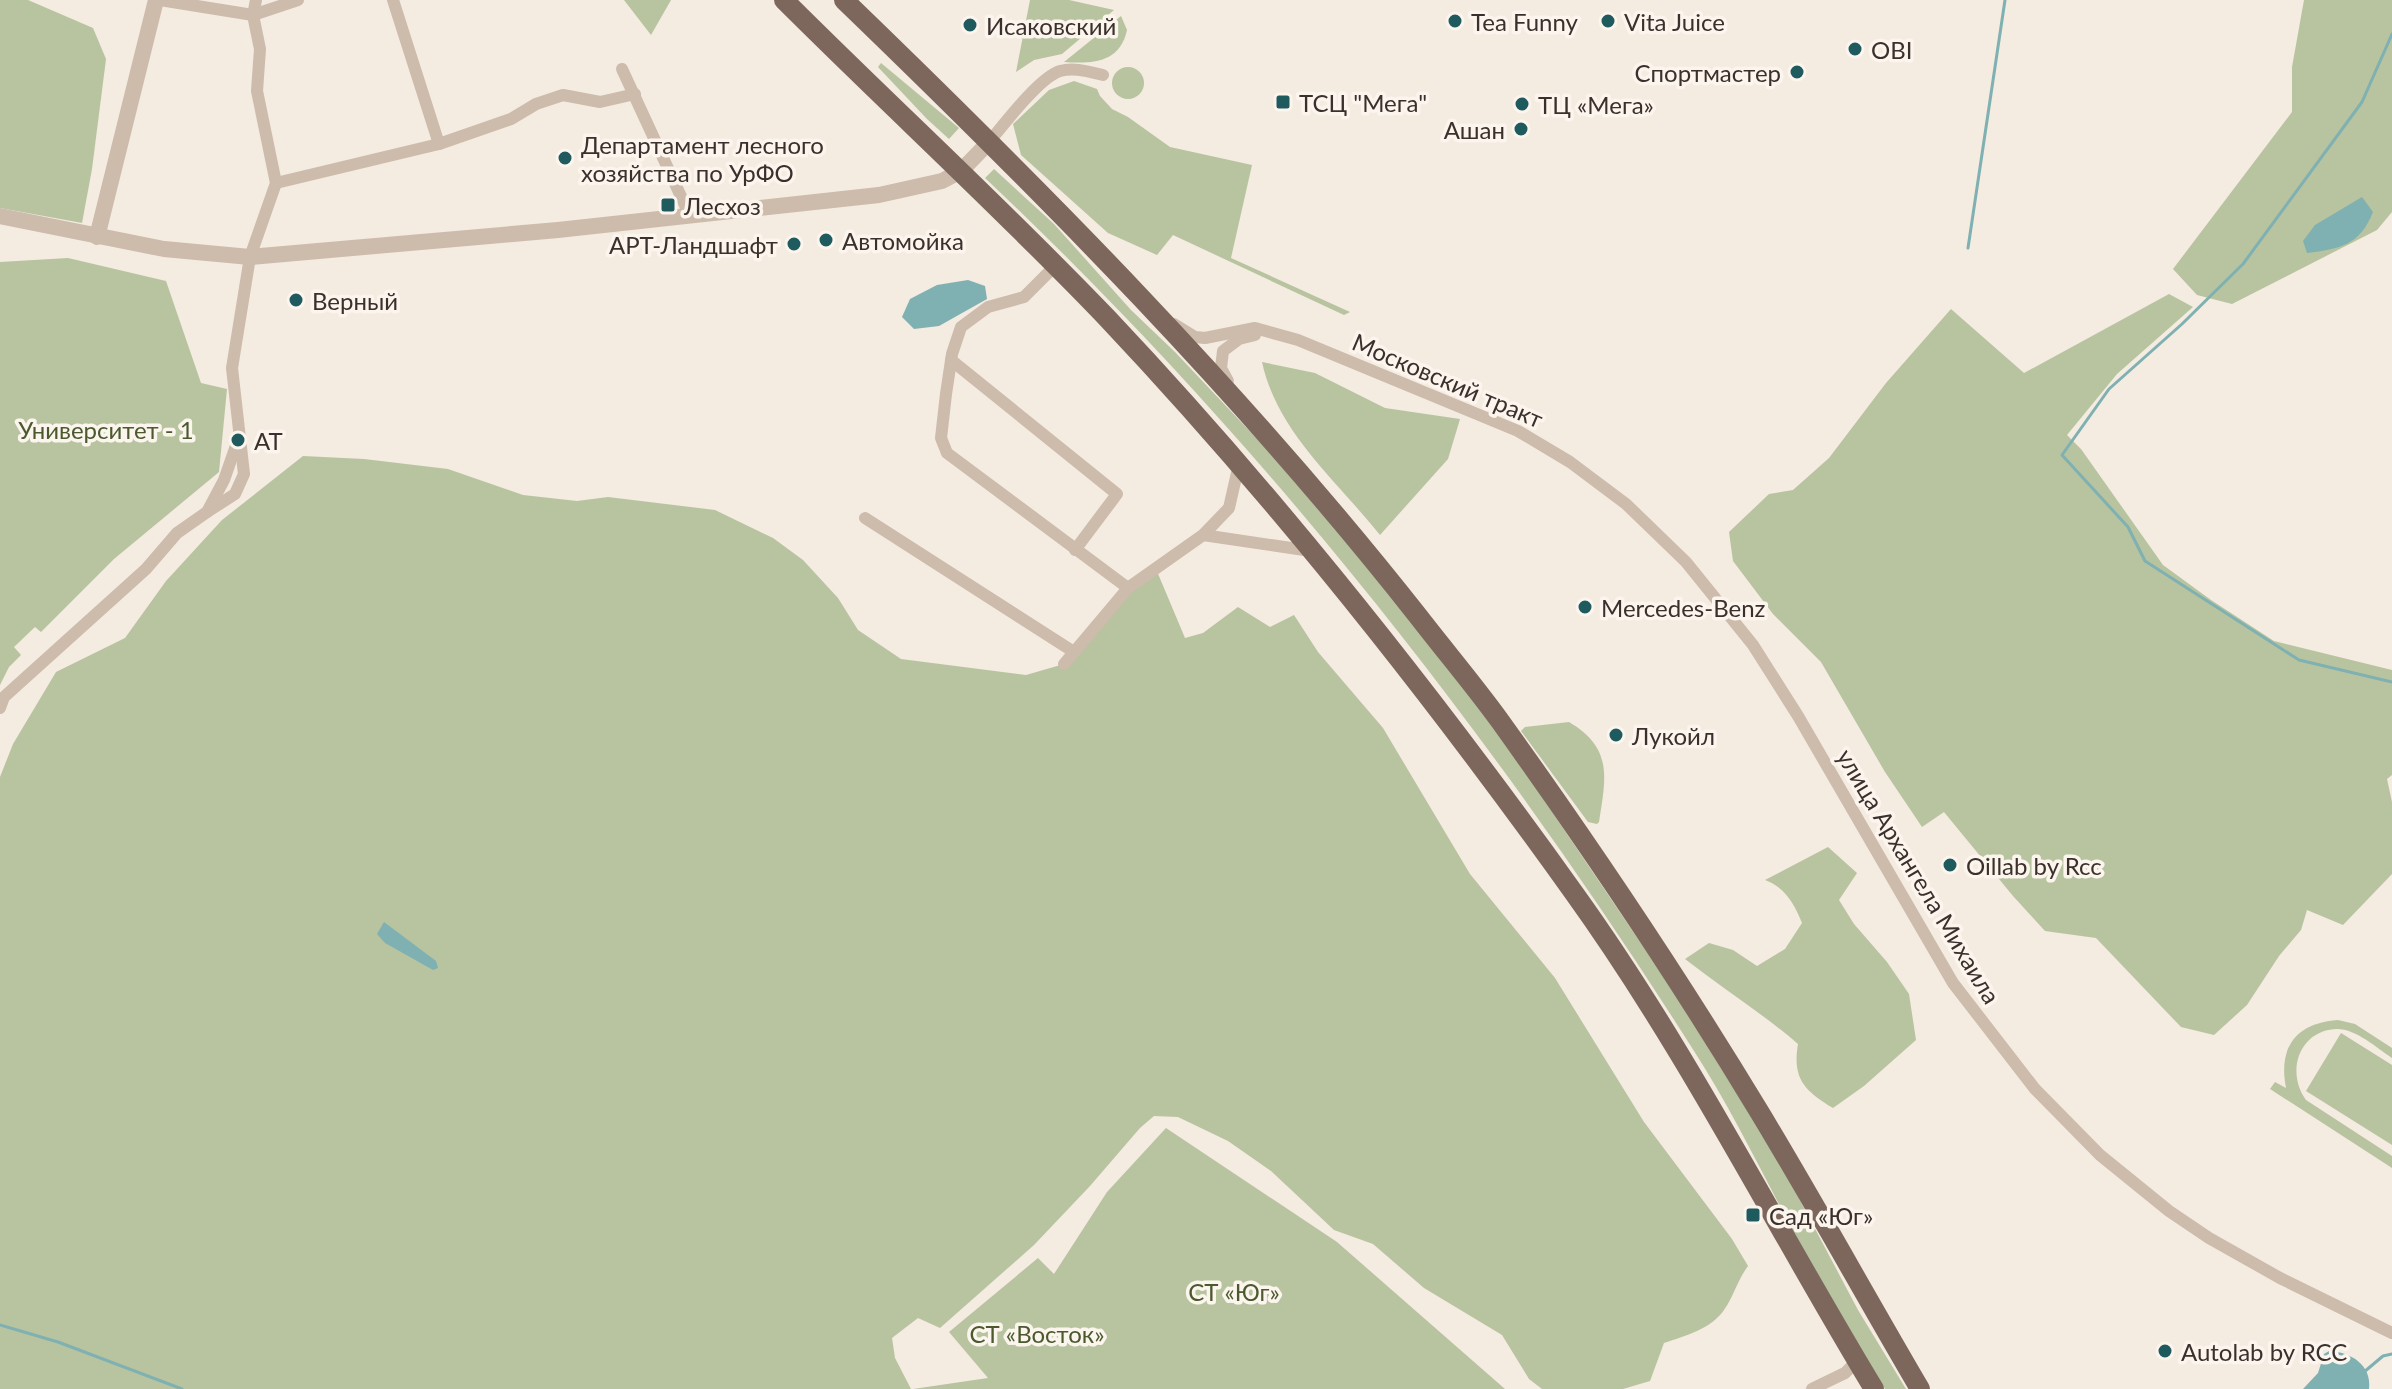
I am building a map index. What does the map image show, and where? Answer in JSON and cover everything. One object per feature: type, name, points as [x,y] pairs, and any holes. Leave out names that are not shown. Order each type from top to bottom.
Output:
[{"type":"main road","points":[[784,0],[1056,265],[1239,464],[1434,705],[1576,895],[1662,1024],[1874,1389]]},
{"type":"main road","points":[[844,0],[990,141],[1147,303],[1253,419],[1360,542],[1491,709],[1628,906],[1764,1119],[1920,1389]]},
{"type":"street","points":[[97,237],[158,0],[253,15],[298,0]]},
{"type":"street","points":[[0,708],[4,697],[146,569],[177,533],[207,512],[224,480],[239,437],[232,368],[250,257],[276,183],[257,91],[260,49],[253,15],[256,0]]},
{"type":"street","points":[[393,0],[439,144]]},
{"type":"street","points":[[622,69],[690,216]]},
{"type":"street","points":[[0,216],[164,249],[250,257],[558,230],[879,195],[942,181],[961,171],[1046,79],[1059,72],[1076,69],[1103,75]]},
{"type":"street","points":[[276,183],[439,144],[511,119],[536,104],[563,95],[600,102],[635,94]]},
{"type":"street","points":[[1056,265],[1024,297],[988,307],[961,327],[951,360],[941,438],[947,453],[1128,588]]},
{"type":"street","name":"Московский тракт","points":[[1147,303],[1195,337],[1205,338],[1255,328],[1298,340],[1518,431],[1543,445],[1626,504],[1686,562]]},
{"type":"street","name":"Московский тракт","points":[[1253,419],[1249,407],[1221,368],[1223,351],[1233,341],[1251,335],[1298,340]]},
{"type":"street","points":[[951,360],[1117,494],[1075,550]]},
{"type":"street","points":[[1064,664],[1128,588],[1203,535],[1229,508],[1239,464]]},
{"type":"street","points":[[865,518],[1074,652]]},
{"type":"street","points":[[1203,535],[1311,551]]},
{"type":"street","name":"улица Архангела Михаила","points":[[1686,562],[1753,645],[1953,983],[2035,1089],[2100,1155],[2169,1211],[2209,1238],[2292,1285],[2392,1333]]},
{"type":"street","points":[[1812,1389],[1845,1373],[1857,1361]]},
{"type":"green space","points":[[0,0],[28,0],[93,28],[106,59],[82,223],[0,208]]},
{"type":"green space","points":[[624,0],[671,0],[651,35]]},
{"type":"green space","points":[[1030,0],[1069,0],[1114,10],[1062,54],[1034,60],[1016,72]]},
{"type":"green space","points":[[2304,0],[2392,0],[2392,212],[2377,230],[2232,304],[2197,295],[2173,269],[2292,112],[2292,67]]},
{"type":"green space","points":[[1121,16],[1127,30],[1118,49],[1111,55],[1094,61],[1064,62]]},
{"type":"green space","points":[[881,63],[959,128],[949,139],[878,67]]},
{"type":"green space","points":[[1128,67],[1139,72],[1144,83],[1139,94],[1128,99],[1117,94],[1112,83],[1117,72]]},
{"type":"green space","points":[[1074,81],[1097,89],[1112,109],[1170,147],[1252,165],[1231,258],[1350,312],[1344,315],[1173,235],[1157,255],[1108,233],[1021,155],[1013,124],[1049,90]]},
{"type":"green space","points":[[994,169],[1054,224],[1131,310],[1175,352],[1339,528],[1498,732],[1682,1004],[1785,1172],[1858,1310],[1906,1389],[1885,1389],[1815,1271],[1708,1073],[1617,933],[1454,703],[1277,484],[1086,277],[985,178]]},
{"type":"green space","name":"Университет - 1","points":[[68,258],[166,281],[201,383],[227,389],[219,472],[114,559],[41,632],[35,627],[14,647],[21,655],[9,667],[0,685],[0,262]]},
{"type":"green space","points":[[2169,294],[2193,307],[2117,374],[2067,435],[2081,449],[2163,565],[2211,600],[2274,641],[2392,670],[2392,775],[2387,779],[2392,802],[2392,874],[2343,925],[2307,910],[2301,930],[2279,956],[2247,1005],[2214,1035],[2181,1027],[2096,938],[2045,931],[1944,812],[1922,827],[1885,772],[1821,662],[1773,614],[1733,561],[1729,532],[1769,494],[1793,490],[1829,458],[1886,383],[1951,309],[2024,373]]},
{"type":"green space","points":[[1262,362],[1315,373],[1385,408],[1460,419],[1448,459],[1380,535],[1295,433],[1281,411]]},
{"type":"green space","points":[[303,456],[364,459],[448,469],[523,495],[577,501],[608,497],[715,510],[773,538],[803,560],[838,598],[858,630],[901,659],[1026,675],[1064,664],[1128,588],[1156,569],[1185,638],[1203,633],[1238,607],[1270,627],[1294,615],[1318,652],[1383,728],[1470,874],[1555,978],[1644,1122],[1732,1239],[1748,1266],[1727,1305],[1719,1317],[1705,1327],[1664,1343],[1650,1381],[1623,1389],[1542,1389],[1529,1379],[1502,1335],[1424,1288],[1373,1244],[1334,1230],[1271,1171],[1228,1141],[1178,1117],[1154,1116],[1034,1245],[940,1328],[918,1318],[892,1338],[895,1358],[911,1389],[0,1389],[0,777],[13,744],[56,672],[125,638],[166,581],[222,520]]},
{"type":"green space","points":[[1569,722],[1593,742],[1600,753],[1604,777],[1597,824],[1588,822],[1521,731],[1525,727]]},
{"type":"green space","points":[[1828,847],[1857,873],[1839,900],[1909,994],[1916,1040],[1864,1086],[1833,1108],[1803,1083],[1797,1066],[1798,1044],[1685,959],[1709,943],[1733,950],[1757,966],[1785,949],[1802,923],[1788,897],[1765,880]]},
{"type":"green space","points":[[2338,1020],[2355,1024],[2392,1048],[2392,1058],[2351,1032],[2336,1029],[2323,1032],[2312,1037],[2299,1055],[2297,1078],[2300,1089],[2306,1100],[2392,1156],[2392,1168],[2270,1089],[2275,1082],[2286,1088],[2285,1060],[2293,1040],[2311,1026]]},
{"type":"green space","points":[[2341,1033],[2392,1065],[2392,1145],[2306,1091]]},
{"type":"green space","name":"СТ «Юг»","points":[[1166,1128],[1337,1242],[1505,1389],[913,1389],[988,1378],[949,1332],[1038,1258],[1054,1274],[1107,1192]]},
{"type":"water","points":[[2362,197],[2373,212],[2362,232],[2339,247],[2307,253],[2303,241],[2315,225]]},
{"type":"water","points":[[968,280],[985,286],[987,299],[939,326],[914,329],[902,317],[910,299],[937,285]]},
{"type":"water","points":[[384,922],[436,961],[438,968],[433,970],[385,943],[377,934]]},
{"type":"water","points":[[2329,1351],[2358,1361],[2367,1373],[2369,1389],[2303,1389],[2318,1373],[2324,1354]]},
{"type":"waterway","points":[[1968,248],[2005,0]]},
{"type":"waterway","points":[[2392,34],[2362,102],[2243,264],[2109,389],[2062,455],[2128,527],[2145,561],[2299,660],[2392,682]]},
{"type":"waterway","points":[[0,1325],[58,1342],[182,1389]]},
{"type":"waterway","points":[[2364,1372],[2383,1356],[2392,1354]]},
{"type":"place","name":"Tea Funny","points":[[1455,21]]},
{"type":"place","name":"Vita Juice","points":[[1608,21]]},
{"type":"place","name":"Исаковский","points":[[970,25]]},
{"type":"place","name":"OBI","points":[[1855,49]]},
{"type":"place","name":"Спортмастер","points":[[1797,72]]},
{"type":"place","name":"ТСЦ \"Мега\"","points":[[1283,102]]},
{"type":"place","name":"ТЦ «Мега»","points":[[1522,104]]},
{"type":"place","name":"Ашан","points":[[1521,129]]},
{"type":"place","name":"Департамент лесного хозяйства по УрФО","points":[[565,158]]},
{"type":"place","name":"Лесхоз","points":[[668,205]]},
{"type":"place","name":"Автомойка","points":[[826,240]]},
{"type":"place","name":"АРТ-Ландшафт","points":[[794,244]]},
{"type":"place","name":"Верный","points":[[296,300]]},
{"type":"place","name":"AT","points":[[238,440]]},
{"type":"place","name":"Mercedes-Benz","points":[[1585,607]]},
{"type":"place","name":"Лукойл","points":[[1616,735]]},
{"type":"place","name":"Oillab by Rcc","points":[[1950,865]]},
{"type":"place","name":"Сад «Юг»","points":[[1753,1215]]},
{"type":"place","name":"Autolab by RCC","points":[[2165,1351]]},
{"type":"park label","name":"СТ «Восток»","points":[[1037,1333]]}]
